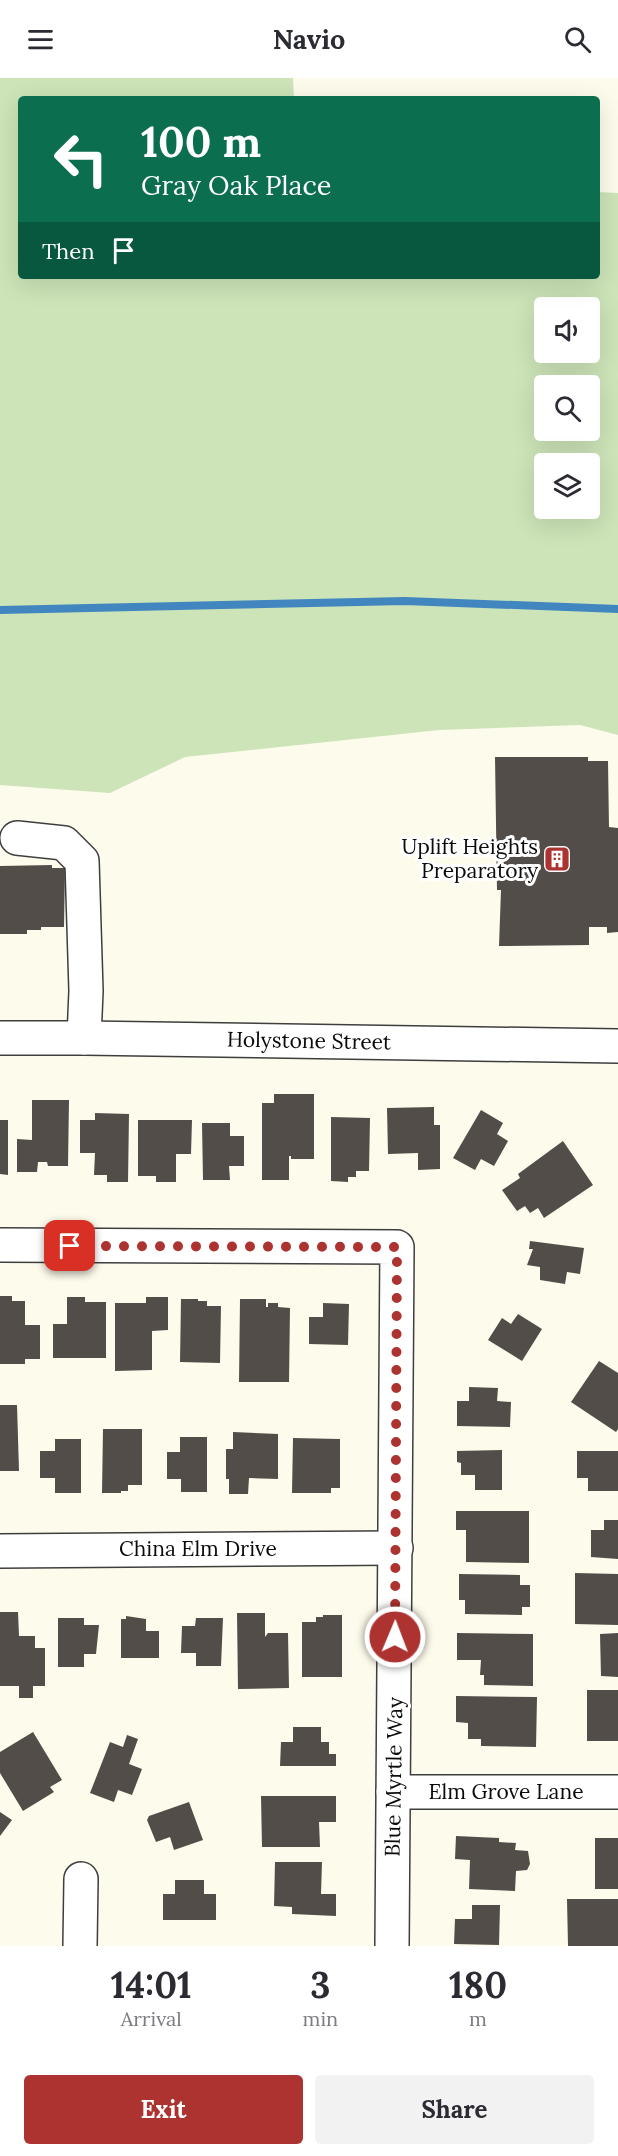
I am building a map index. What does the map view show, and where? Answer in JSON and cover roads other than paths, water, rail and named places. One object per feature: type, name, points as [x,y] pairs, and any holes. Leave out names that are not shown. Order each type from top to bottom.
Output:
[{"type":"street","points":[[17,838],[64,843],[82,861],[86,991],[84,1038]]},
{"type":"street","name":"Holystone Street","points":[[0,1038],[618,1046]]},
{"type":"street","name":"Blue Myrtle Way","points":[[0,1245],[397,1247],[392,1946]]},
{"type":"street","name":"China Elm Drive","points":[[0,1551],[396,1548]]},
{"type":"street","name":"Elm Grove Lane","points":[[393,1792],[618,1792]]},
{"type":"street","points":[[80,1946],[81,1879]]},
{"type":"waterway","points":[[0,610],[405,601],[618,609]]},
{"type":"place","name":"Uplift Heights Preparatory","points":[[557,859]]}]
